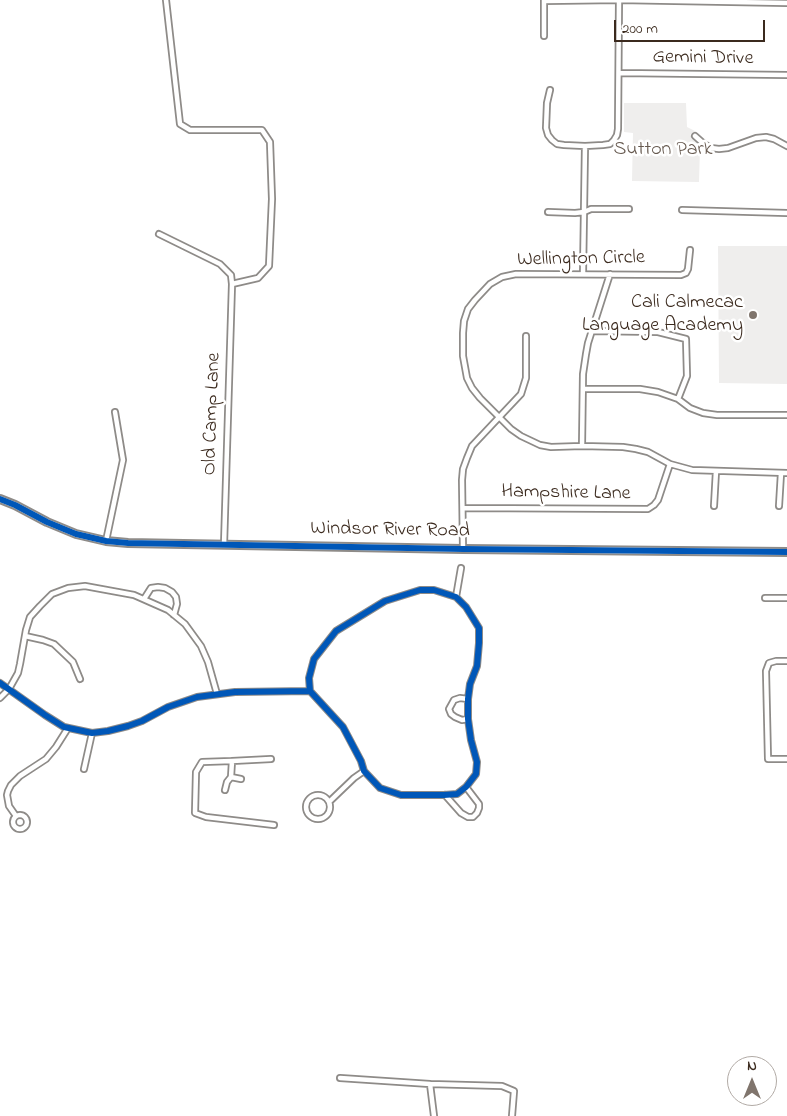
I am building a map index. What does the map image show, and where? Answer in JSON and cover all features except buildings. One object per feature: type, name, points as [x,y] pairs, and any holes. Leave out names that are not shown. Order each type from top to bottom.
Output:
[{"type":"main road","name":"Windsor River Road","points":[[0,499],[76,534],[106,541],[128,543],[787,552]]},
{"type":"street","points":[[159,234],[220,264],[231,275],[232,284],[258,278],[270,266],[272,198],[270,142],[262,130],[190,130],[180,124],[166,0]]},
{"type":"street","points":[[544,36],[544,0],[787,3]]},
{"type":"street","points":[[550,90],[547,103],[546,128],[552,140],[557,144],[564,145],[610,144],[617,135],[619,0]]},
{"type":"street","name":"Gemini Drive","points":[[619,72],[787,75]]},
{"type":"street","points":[[695,136],[711,148],[719,149],[728,148],[756,138],[774,139],[787,146]]},
{"type":"street","points":[[584,274],[585,146]]},
{"type":"street","points":[[548,212],[576,213],[591,209],[629,209]]},
{"type":"street","points":[[682,210],[787,213]]},
{"type":"street","name":"Wellington Circle","points":[[690,250],[688,269],[686,273],[681,275],[516,274],[502,277],[482,291],[468,309],[464,320],[463,356],[467,378],[480,398],[500,418],[520,436],[540,445],[551,447],[582,446],[636,449],[648,452],[670,464],[692,470],[787,472]]},
{"type":"street","points":[[582,446],[586,354],[591,331],[610,274]]},
{"type":"street","name":"Old Camp Lane","points":[[224,545],[232,284]]},
{"type":"street","points":[[591,331],[658,332],[686,339],[687,376],[678,399]]},
{"type":"street","points":[[463,549],[463,469],[472,446],[500,418],[520,394],[526,378],[526,336]]},
{"type":"street","points":[[583,390],[649,390],[678,399],[690,408],[703,413],[717,415],[787,415]]},
{"type":"street","points":[[106,541],[123,460],[115,412]]},
{"type":"street","name":"Hampshire Lane","points":[[463,508],[648,509],[658,500],[670,464]]},
{"type":"street","points":[[714,506],[716,471]]},
{"type":"street","points":[[779,506],[780,472]]},
{"type":"street","points":[[456,597],[461,568]]},
{"type":"street","points":[[0,698],[9,689],[18,672],[30,617],[52,594],[68,588],[85,586],[134,595],[168,610],[185,624],[201,646],[208,662],[217,694]]},
{"type":"street","points":[[144,599],[151,588],[165,588],[176,596],[177,604],[174,615]]},
{"type":"street","points":[[420,590],[434,590],[456,597],[466,607],[479,628],[477,666],[470,684],[468,699],[468,719],[477,762],[476,774],[466,788],[457,794],[401,795],[380,788],[364,771],[361,761],[343,728],[310,691],[309,678],[314,659],[336,631],[385,601],[420,590]]},
{"type":"street","points":[[765,598],[787,598]]},
{"type":"street","points":[[25,636],[54,644],[73,662],[80,679]]},
{"type":"street","points":[[787,661],[769,663],[766,671],[768,759],[787,759]]},
{"type":"street","points":[[0,683],[64,727],[92,733],[128,726],[168,707],[197,697],[235,692],[310,691]]},
{"type":"street","points":[[468,699],[460,698],[454,700],[449,709],[455,718],[468,719]]},
{"type":"street","points":[[16,816],[9,806],[7,796],[11,785],[20,776],[46,759],[56,748],[68,728]]},
{"type":"street","points":[[84,769],[92,733]]},
{"type":"street","points":[[271,758],[232,762],[202,762],[196,772],[195,813],[206,817],[274,826]]},
{"type":"street","points":[[225,790],[227,782],[231,777],[232,762]]},
{"type":"street","points":[[329,802],[364,771]]},
{"type":"street","points":[[231,777],[241,779]]},
{"type":"street","points":[[445,795],[461,813],[468,817],[473,817],[477,813],[479,804],[466,788]]},
{"type":"street","points":[[0,793],[7,796]]},
{"type":"street","points":[[313,796],[324,797],[329,802],[330,810],[321,819],[313,818],[307,812],[306,804],[313,796]]},
{"type":"street","points":[[340,1078],[430,1084],[502,1086],[514,1091],[512,1116]]},
{"type":"street","points":[[430,1084],[434,1116]]},
{"type":"shaded area","name":"Sutton Park","points":[[624,103],[686,103],[687,127],[695,131],[690,135],[700,148],[699,182],[632,181],[633,133],[624,132]]},
{"type":"shaded area","name":"Cali Calmecac Language Academy","points":[[718,246],[787,246],[787,384],[719,383]]},
{"type":"cycle path","points":[[0,499],[76,534],[106,541],[128,543],[787,552]]},
{"type":"cycle path","points":[[0,683],[64,727],[92,733],[128,726],[168,707],[197,697],[235,692],[310,691],[309,678],[314,659],[336,631],[385,601],[420,590],[434,590],[456,597],[466,607],[479,628],[477,666],[470,684],[468,699],[468,719],[477,762],[476,774],[466,787],[457,794],[401,795],[380,788],[364,771],[361,761],[343,727],[310,691]]},
{"type":"place","name":"Cali Calmecac Language Academy","points":[[753,315]]}]
